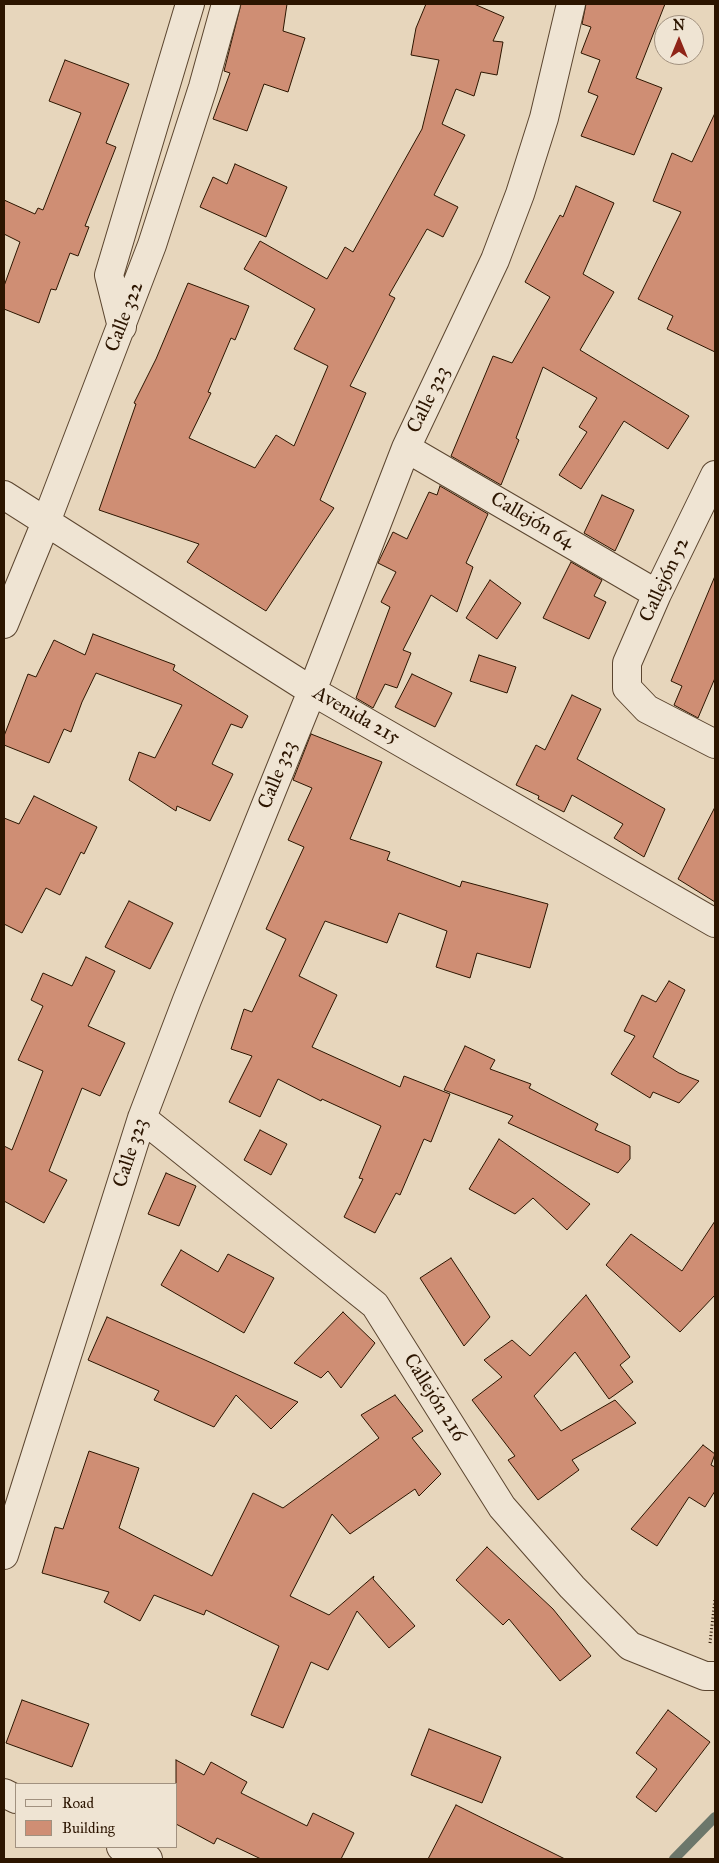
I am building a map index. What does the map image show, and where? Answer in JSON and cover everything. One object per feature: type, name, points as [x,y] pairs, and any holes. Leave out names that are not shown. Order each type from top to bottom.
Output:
[{"type":"street","points":[[122,327],[109,275],[190,4]]},
{"type":"street","name":"Calle 322","points":[[4,624],[122,327],[179,161],[226,4]]},
{"type":"street","name":"Calle 323","points":[[4,1555],[142,1118],[191,990],[312,691],[406,448],[495,260],[520,194],[544,118],[571,4]]},
{"type":"street","name":"Callejón 64","points":[[406,448],[657,594]]},
{"type":"street","name":"Callejón 52","points":[[715,475],[657,594],[627,663],[627,688],[647,709],[715,744]]},
{"type":"street","name":"Avenida 215","points":[[4,495],[312,691],[715,923]]},
{"type":"street","name":"Callejón 216","points":[[142,1118],[375,1305],[502,1507],[572,1587],[630,1646],[710,1676]]},
{"type":"street","points":[[123,1848],[148,1859]]},
{"type":"path","points":[[710,1676],[715,1599]]},
{"type":"building","points":[[241,4],[287,4],[283,31],[305,38],[288,92],[264,84],[247,131],[213,119],[230,73],[224,71]]},
{"type":"building","points":[[426,4],[474,4],[504,17],[493,41],[503,42],[497,75],[481,72],[474,96],[456,89],[442,124],[465,135],[434,195],[458,207],[443,237],[427,229],[389,295],[395,298],[350,386],[366,393],[320,500],[334,508],[266,611],[187,562],[199,544],[99,510],[136,404],[134,403],[156,359],[188,283],[249,306],[235,340],[231,338],[208,392],[211,393],[189,438],[255,468],[276,435],[294,446],[328,366],[294,349],[315,309],[244,269],[260,241],[327,279],[345,247],[353,252],[422,129],[439,60],[411,55],[416,28]]},
{"type":"building","points":[[586,4],[665,4],[661,15],[654,15],[654,32],[636,78],[662,88],[634,155],[581,136],[598,96],[588,92],[600,60],[581,53],[591,27],[582,24]]},
{"type":"building","points":[[65,60],[129,84],[106,143],[116,147],[85,226],[89,227],[78,256],[70,253],[56,290],[51,289],[39,323],[4,309],[4,286],[20,242],[4,234],[4,200],[35,214],[38,208],[43,210],[81,113],[49,101]]},
{"type":"building","points":[[715,113],[715,352],[667,329],[673,316],[638,299],[681,212],[653,201],[672,153],[692,162]]},
{"type":"building","points":[[235,164],[287,187],[266,237],[200,207],[213,177],[227,184]]},
{"type":"building","points":[[576,186],[614,203],[583,274],[614,292],[580,350],[689,416],[668,449],[624,421],[581,489],[559,475],[587,432],[579,427],[597,398],[543,367],[516,438],[519,440],[501,485],[451,456],[493,356],[512,363],[550,297],[525,282],[560,215],[563,217]]},
{"type":"building","points":[[440,486],[488,514],[466,563],[473,567],[457,612],[431,595],[403,650],[411,653],[397,688],[385,684],[373,708],[356,698],[390,607],[381,602],[396,572],[378,563],[393,532],[407,539],[429,492],[437,495]]},
{"type":"building","points":[[602,495],[634,510],[615,551],[584,533]]},
{"type":"building","points":[[571,562],[602,580],[594,596],[606,602],[589,639],[543,618]]},
{"type":"building","points":[[715,576],[715,678],[698,718],[674,705],[682,686],[671,681]]},
{"type":"building","points":[[490,580],[521,603],[497,639],[466,618]]},
{"type":"building","points":[[93,634],[175,665],[173,670],[248,716],[242,728],[231,724],[212,764],[233,774],[210,821],[177,806],[176,811],[129,780],[139,752],[155,758],[182,705],[96,673],[82,702],[71,732],[64,729],[49,763],[4,745],[4,736],[28,674],[36,677],[54,640],[85,655]]},
{"type":"building","points":[[479,655],[516,667],[507,693],[470,681]]},
{"type":"building","points":[[412,674],[452,693],[435,727],[395,707]]},
{"type":"building","points":[[572,695],[601,709],[577,759],[665,809],[644,857],[614,838],[623,824],[572,795],[564,812],[538,799],[539,796],[516,785],[536,745],[545,750]]},
{"type":"building","points":[[311,734],[382,762],[350,839],[390,852],[387,860],[460,887],[462,881],[548,904],[530,968],[477,953],[470,978],[436,967],[447,931],[399,913],[387,943],[325,921],[299,976],[337,995],[312,1047],[400,1087],[404,1076],[450,1094],[431,1142],[424,1139],[400,1195],[396,1193],[375,1233],[344,1217],[363,1179],[359,1178],[381,1126],[322,1099],[321,1101],[278,1079],[260,1117],[229,1102],[252,1056],[231,1049],[244,1009],[252,1012],[286,939],[266,929],[304,847],[288,840],[312,788],[293,780]]},
{"type":"building","points":[[34,796],[97,827],[84,854],[81,852],[60,895],[46,888],[22,933],[4,924],[4,818],[19,824]]},
{"type":"building","points":[[715,807],[715,902],[678,879]]},
{"type":"building","points":[[129,901],[173,923],[150,969],[105,947]]},
{"type":"building","points":[[86,957],[115,971],[88,1026],[125,1043],[100,1096],[82,1088],[49,1171],[67,1180],[44,1223],[4,1201],[4,1146],[12,1150],[43,1071],[18,1060],[43,1006],[31,1000],[43,973],[72,986]]},
{"type":"building","points":[[669,981],[685,990],[653,1057],[679,1073],[699,1081],[679,1103],[653,1092],[650,1098],[611,1074],[635,1036],[624,1031],[642,995],[656,1002]]},
{"type":"building","points":[[465,1046],[495,1060],[490,1069],[531,1084],[529,1088],[598,1124],[595,1130],[630,1146],[630,1159],[618,1173],[508,1123],[513,1116],[444,1090]]},
{"type":"building","points":[[260,1130],[287,1144],[271,1175],[244,1160]]},
{"type":"building","points":[[499,1139],[590,1204],[567,1230],[533,1198],[515,1214],[469,1189]]},
{"type":"building","points":[[166,1173],[196,1186],[179,1226],[148,1214]]},
{"type":"building","points":[[715,1221],[715,1295],[680,1332],[606,1265],[631,1234],[682,1271]]},
{"type":"building","points":[[181,1250],[218,1272],[228,1254],[274,1278],[244,1333],[161,1285]]},
{"type":"building","points":[[451,1258],[490,1317],[464,1346],[420,1278]]},
{"type":"building","points":[[586,1295],[630,1357],[620,1365],[633,1382],[609,1399],[575,1352],[534,1396],[561,1431],[615,1400],[636,1423],[572,1460],[579,1470],[538,1500],[508,1460],[515,1456],[472,1400],[502,1377],[484,1360],[512,1340],[530,1356]]},
{"type":"building","points":[[343,1312],[375,1343],[341,1388],[328,1371],[321,1378],[294,1363]]},
{"type":"building","points":[[107,1317],[298,1402],[271,1429],[236,1395],[214,1427],[154,1400],[159,1391],[88,1360]]},
{"type":"building","points":[[395,1395],[423,1431],[412,1438],[441,1474],[419,1496],[415,1489],[350,1534],[332,1514],[290,1596],[329,1615],[374,1576],[373,1579],[415,1626],[389,1648],[357,1611],[328,1670],[311,1662],[283,1728],[251,1715],[279,1646],[206,1610],[204,1615],[154,1595],[140,1621],[104,1602],[109,1592],[42,1573],[55,1527],[63,1529],[89,1451],[139,1468],[119,1528],[212,1576],[253,1493],[283,1508],[379,1438],[361,1415]]},
{"type":"building","points":[[703,1445],[715,1454],[711,1465],[715,1467],[715,1491],[705,1507],[689,1497],[657,1546],[631,1529]]},
{"type":"building","points":[[487,1547],[553,1609],[591,1656],[560,1681],[509,1619],[503,1625],[456,1580]]},
{"type":"building","points":[[22,1700],[89,1724],[72,1767],[6,1743]]},
{"type":"building","points":[[668,1710],[710,1742],[656,1812],[636,1797],[657,1769],[636,1753]]},
{"type":"building","points":[[429,1729],[501,1757],[482,1803],[411,1775]]},
{"type":"building","points":[[176,1760],[204,1775],[211,1762],[247,1782],[241,1793],[307,1826],[313,1813],[354,1833],[341,1859],[261,1859],[217,1838],[214,1844],[178,1825],[178,1783],[176,1783]]},
{"type":"building","points":[[456,1805],[565,1859],[428,1859]]},
{"type":"waterway","points":[[674,1859],[715,1817]]}]
